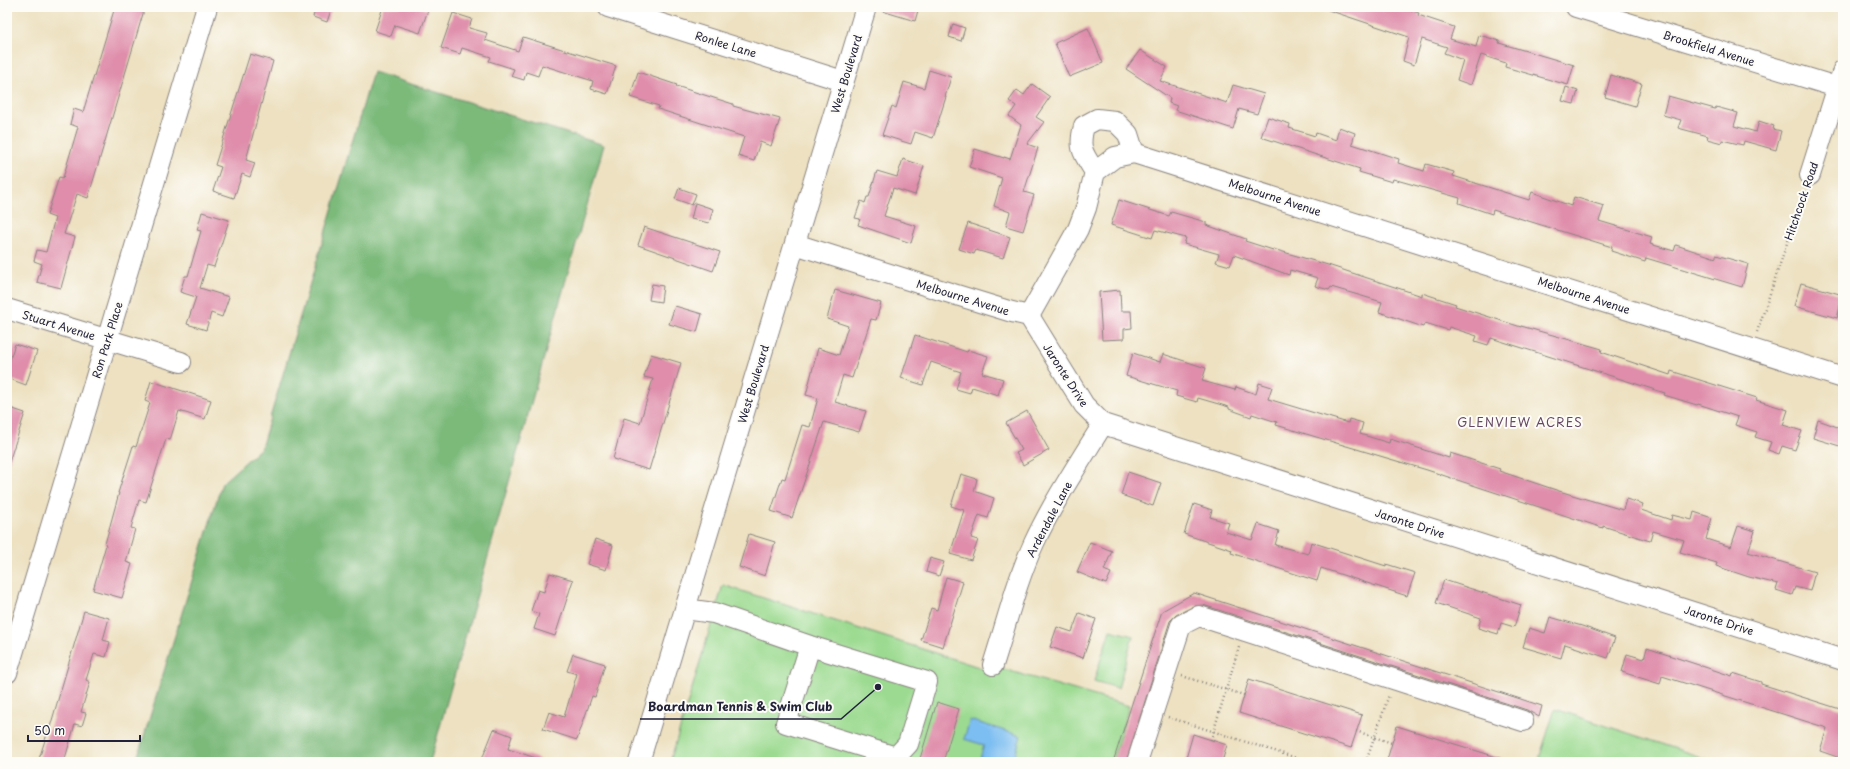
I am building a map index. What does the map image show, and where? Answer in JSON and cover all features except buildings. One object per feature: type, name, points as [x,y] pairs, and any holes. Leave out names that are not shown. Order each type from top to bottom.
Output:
[{"type":"street","name":"Ron Park Place","points":[[7,673],[208,7]]},
{"type":"street","name":"Ronlee Lane","points":[[608,7],[843,81]]},
{"type":"street","name":"West Boulevard","points":[[639,762],[866,7]]},
{"type":"street","name":"Brookfield Avenue","points":[[1576,7],[1841,82]]},
{"type":"street","name":"Hitchcock Road","points":[[1810,175],[1841,82]]},
{"type":"street","points":[[1029,316],[1078,229],[1086,208],[1095,172],[1115,157],[1134,153],[1128,134],[1115,121],[1097,119],[1084,126],[1080,140],[1083,153],[1095,172]]},
{"type":"street","name":"Melbourne Avenue","points":[[1134,153],[1843,378]]},
{"type":"street","name":"Melbourne Avenue","points":[[795,244],[937,289],[1029,316]]},
{"type":"street","name":"Stuart Avenue","points":[[7,309],[181,362]]},
{"type":"street","name":"Jaronte Drive","points":[[1029,316],[1084,405],[1103,424],[1843,660]]},
{"type":"street","name":"Ardendale Lane","points":[[993,665],[1023,571],[1034,544],[1103,424]]},
{"type":"street","points":[[685,609],[714,613],[810,646],[927,682],[908,744],[896,757],[786,723],[810,646]]},
{"type":"street","points":[[1137,762],[1181,625],[1199,616],[1523,721]]},
{"type":"path","name":"Hitchcock Road","points":[[1757,332],[1810,175]]},
{"type":"path","points":[[1211,740],[1244,631]]},
{"type":"path","points":[[1166,671],[1226,691],[1244,695]]},
{"type":"path","points":[[1366,762],[1394,679]]},
{"type":"path","points":[[1153,713],[1309,762]]},
{"type":"path","points":[[1356,731],[1392,743]]},
{"type":"green space","points":[[373,72],[604,145],[430,762],[136,762],[222,483],[261,448]]},
{"type":"green space","points":[[723,585],[982,668],[993,666],[1129,706],[1112,762],[670,762]]},
{"type":"green space","points":[[1110,630],[1133,636],[1118,688],[1094,681]]},
{"type":"green space","points":[[1555,709],[1716,762],[1538,762]]},
{"type":"water","points":[[970,720],[1021,736],[1013,762],[979,762],[984,745],[964,739]]},
{"type":"place","name":"Boardman Tennis & Swim Club","points":[[878,687]]},
{"type":"district","name":"GLENVIEW ACRES","points":[[1520,422]]}]
